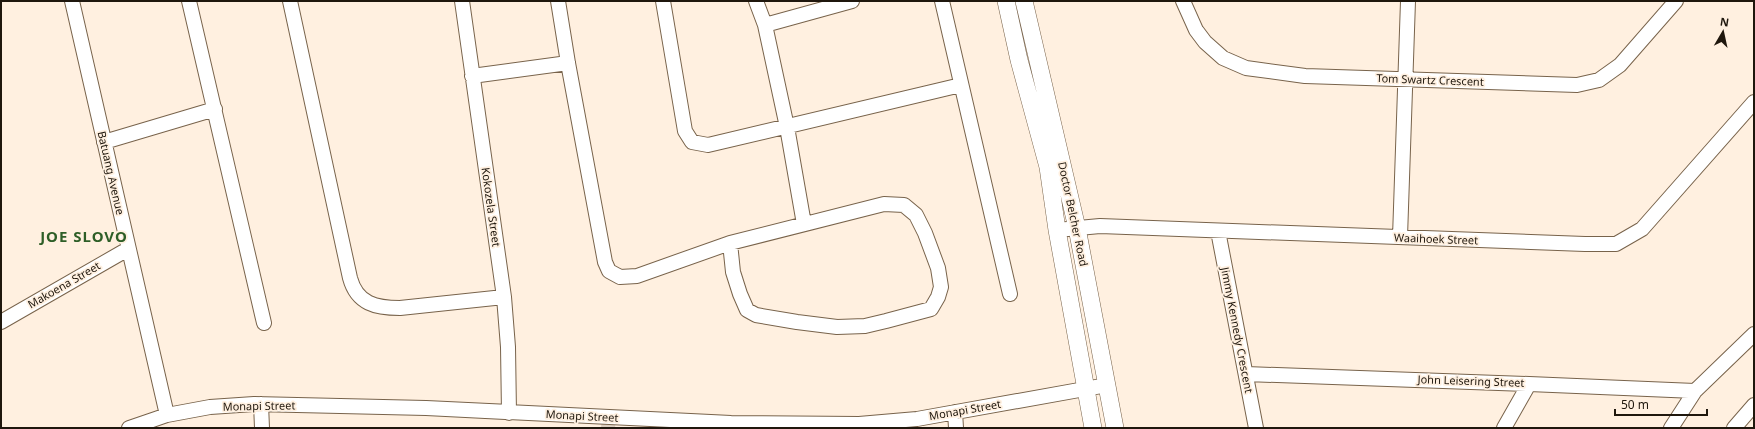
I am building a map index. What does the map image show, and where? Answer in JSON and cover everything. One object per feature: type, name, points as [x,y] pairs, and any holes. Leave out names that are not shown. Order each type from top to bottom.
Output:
[{"type":"main road","name":"Doctor Belcher Road","points":[[1006,1],[1019,60],[1048,167],[1057,230],[1093,428]]},
{"type":"main road","name":"Doctor Belcher Road","points":[[1024,1],[1077,228],[1115,428]]},
{"type":"street","name":"Batuang Avenue","points":[[72,1],[167,415]]},
{"type":"street","points":[[189,1],[264,323]]},
{"type":"street","points":[[290,1],[350,278],[357,295],[367,303],[384,308],[400,308],[504,297]]},
{"type":"street","name":"Kokozela Street","points":[[462,1],[504,297],[508,347],[509,413]]},
{"type":"street","points":[[558,1],[604,262],[609,271],[620,277],[637,276],[730,243],[884,204],[904,205],[916,215],[925,233],[938,268],[941,287],[938,297],[931,309],[865,326],[837,327],[756,315],[747,310],[740,294],[733,272],[730,243]]},
{"type":"street","points":[[663,1],[685,131],[692,142],[708,145],[961,85]]},
{"type":"street","points":[[756,1],[765,25],[787,127],[804,224]]},
{"type":"street","points":[[942,1],[1010,294]]},
{"type":"street","name":"Tom Swartz Crescent","points":[[1183,1],[1196,30],[1205,42],[1223,58],[1246,68],[1305,76],[1405,78],[1577,85],[1599,80],[1620,64],[1676,1]]},
{"type":"street","points":[[1400,237],[1408,1]]},
{"type":"street","points":[[765,25],[844,2]]},
{"type":"street","points":[[472,76],[568,63]]},
{"type":"street","name":"Waaihoek Street","points":[[1057,230],[1100,226],[1616,244],[1642,229],[1754,102]]},
{"type":"street","points":[[104,142],[215,108]]},
{"type":"street","name":"Jimmy Kennedy Crescent","points":[[1218,231],[1256,428]]},
{"type":"street","name":"Makoena Street","points":[[1,322],[128,249]]},
{"type":"street","points":[[1671,428],[1695,391],[1754,334]]},
{"type":"street","name":"John Leisering Street","points":[[1246,374],[1695,391]]},
{"type":"street","points":[[1504,428],[1529,384]]},
{"type":"street","name":"Monapi Street","points":[[129,428],[167,415],[210,407],[261,404],[426,408],[731,423],[859,424],[917,419],[1107,385]]},
{"type":"street","points":[[261,404],[262,428]]},
{"type":"street","points":[[1734,428],[1754,405]]},
{"type":"street","points":[[955,412],[956,428]]},
{"type":"tunnel","points":[[608,428],[609,417]]},
{"type":"district","name":"JOE SLOVO","points":[[84,237]]}]
